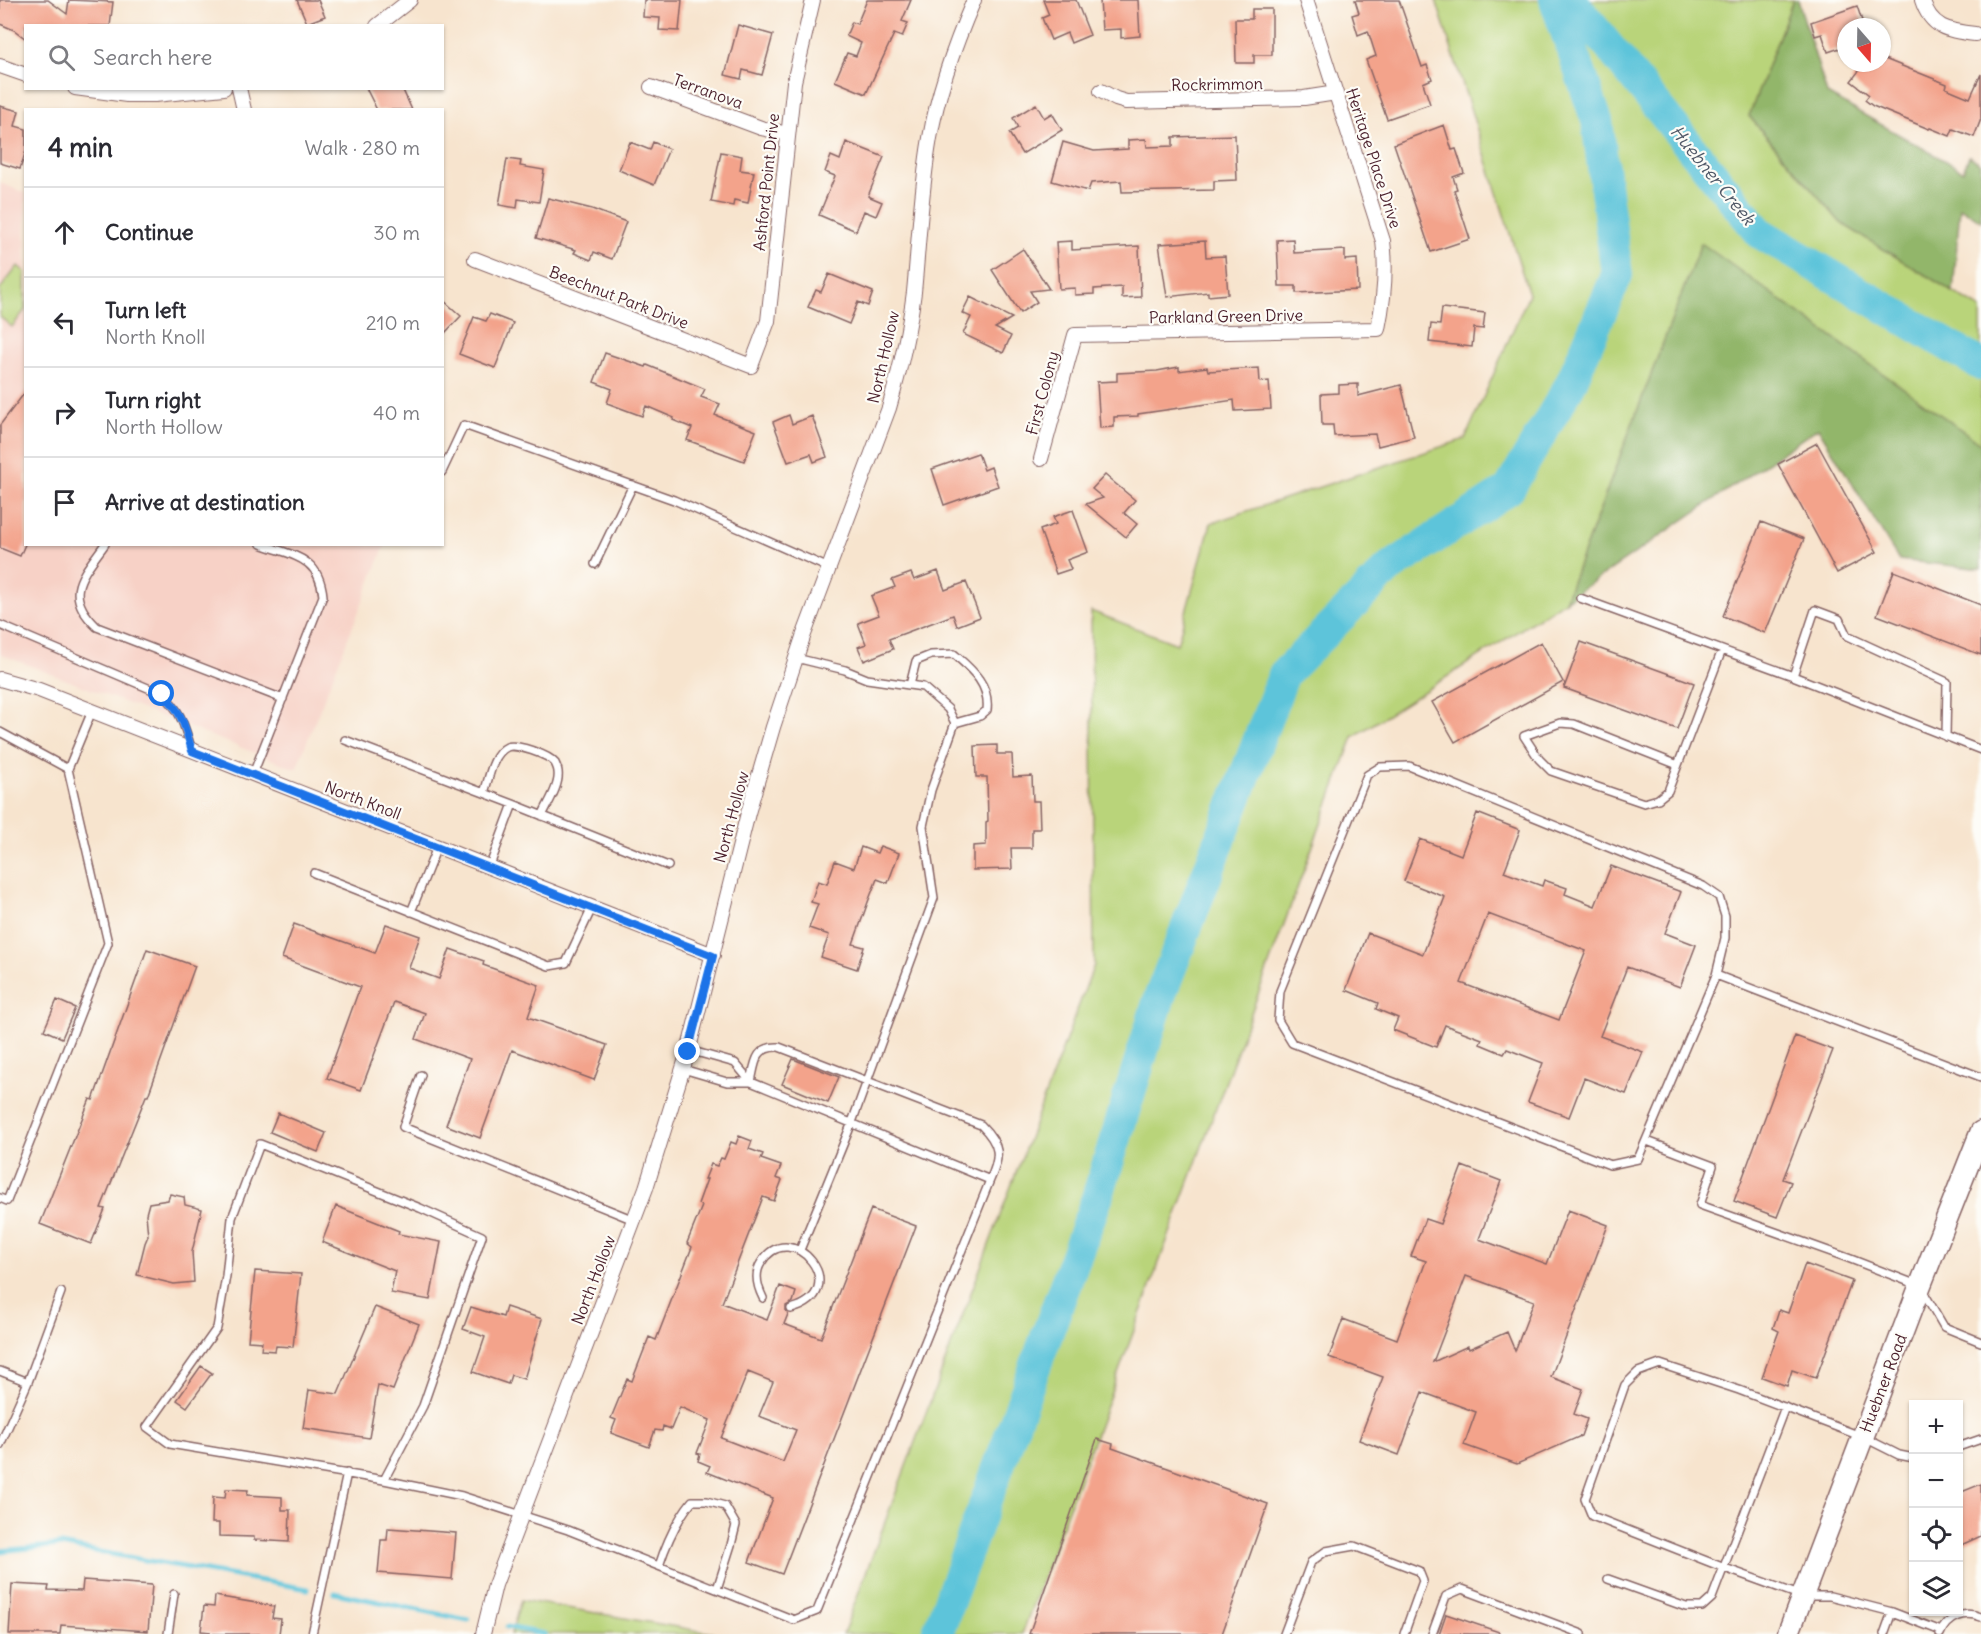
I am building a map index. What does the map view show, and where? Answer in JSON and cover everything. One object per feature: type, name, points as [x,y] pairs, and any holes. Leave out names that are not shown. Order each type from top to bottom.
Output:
[{"type":"main road","name":"Huebner Road","points":[[1788,1634],[1981,1132]]},
{"type":"street","points":[[380,24],[410,0]]},
{"type":"street","name":"Ashford Point Drive","points":[[751,366],[768,321],[794,82],[813,0]]},
{"type":"street","name":"North Hollow","points":[[483,1634],[495,1585],[646,1188],[683,1069],[748,813],[796,658],[890,408],[913,295],[929,139],[948,66],[974,0]]},
{"type":"street","name":"Heritage Place Drive","points":[[1306,0],[1383,241],[1384,300],[1378,329]]},
{"type":"street","points":[[1922,0],[1926,12],[1936,24],[1944,28],[1975,34]]},
{"type":"street","points":[[0,66],[24,74]]},
{"type":"street","name":"Terranova","points":[[651,87],[761,128],[788,134]]},
{"type":"street","points":[[88,90],[127,96],[200,90]]},
{"type":"street","points":[[239,90],[244,108]]},
{"type":"street","name":"Rockrimmon","points":[[1101,91],[1126,102],[1304,98],[1336,93]]},
{"type":"street","name":"Beechnut Park Drive","points":[[475,259],[751,366]]},
{"type":"street","name":"Parkland Green Drive","points":[[1075,335],[1378,329]]},
{"type":"street","name":"First Colony","points":[[1041,459],[1075,335]]},
{"type":"street","name":"North Knoll","points":[[0,679],[39,690],[713,956]]},
{"type":"lane","points":[[444,468],[464,425],[674,500],[829,568]]},
{"type":"lane","points":[[595,564],[633,485]]},
{"type":"lane","points":[[104,546],[81,578],[77,588],[84,613],[97,627],[283,699]]},
{"type":"lane","points":[[253,775],[323,596],[321,580],[315,569],[306,561],[266,546]]},
{"type":"lane","points":[[1580,598],[1793,676],[1981,750]]},
{"type":"lane","points":[[1793,676],[1815,610],[1839,619],[1847,636],[1947,682],[1946,737]]},
{"type":"lane","points":[[0,625],[162,694],[174,704],[180,715],[192,751]]},
{"type":"lane","points":[[1678,765],[1574,724],[1560,723],[1524,736],[1539,759],[1551,771],[1644,803],[1658,800],[1668,791],[1722,651]]},
{"type":"lane","points":[[910,685],[916,661],[931,655],[954,654],[978,676],[988,700],[987,710],[980,716],[955,723]]},
{"type":"lane","points":[[796,658],[845,670],[867,679],[923,687],[948,709],[955,723],[931,789],[923,826],[934,898],[851,1125],[800,1250]]},
{"type":"lane","points":[[0,1198],[8,1201],[108,943],[68,769],[92,711]]},
{"type":"lane","points":[[0,732],[68,769]]},
{"type":"lane","points":[[345,740],[668,866]]},
{"type":"lane","points":[[484,793],[494,763],[501,752],[508,747],[518,746],[550,759],[558,769],[558,779],[542,816]]},
{"type":"lane","points":[[1409,766],[1702,886],[1719,897],[1725,916],[1725,938],[1716,975],[1638,1159],[1610,1166],[1292,1043],[1278,1020],[1280,991],[1367,775],[1380,767],[1409,766]]},
{"type":"lane","points":[[489,868],[513,804]]},
{"type":"lane","points":[[411,912],[437,847]]},
{"type":"lane","points":[[314,873],[549,966],[566,963],[592,908]]},
{"type":"lane","points":[[1716,975],[1981,1077]]},
{"type":"lane","points":[[384,1480],[423,1406],[482,1236],[420,1208],[260,1144],[232,1218],[226,1276],[217,1328],[147,1427],[170,1444],[348,1473],[462,1496],[568,1530],[794,1620],[817,1611],[998,1162],[997,1147],[991,1134],[981,1125],[779,1047],[771,1047],[760,1052],[751,1082]]},
{"type":"lane","points":[[688,1050],[735,1063],[751,1082]]},
{"type":"lane","points":[[683,1069],[727,1082],[751,1082],[851,1125],[990,1180]]},
{"type":"lane","points":[[422,1075],[403,1127],[634,1220]]},
{"type":"lane","points":[[1647,1141],[1713,1166],[1700,1205],[1920,1286],[1944,1328],[1981,1342]]},
{"type":"lane","points":[[763,1298],[756,1278],[758,1267],[764,1258],[772,1251],[782,1248],[800,1250],[816,1266],[818,1285],[808,1302],[791,1309]]},
{"type":"lane","points":[[0,1444],[28,1382],[61,1292]]},
{"type":"lane","points":[[1909,1457],[1899,1455],[1863,1437],[1785,1407],[1660,1364],[1638,1372],[1625,1385],[1585,1499],[1592,1516],[1802,1596],[1830,1596],[1892,1612],[1941,1632],[1947,1622],[1955,1617],[1964,1614],[1981,1617]]},
{"type":"lane","points":[[0,1371],[28,1382]]},
{"type":"lane","points":[[1608,1579],[1686,1607],[1702,1606],[1712,1598],[1785,1407]]},
{"type":"lane","points":[[1963,1446],[1981,1439]]},
{"type":"lane","points":[[312,1634],[348,1473]]},
{"type":"lane","points":[[659,1566],[678,1519],[692,1501],[706,1501],[724,1506],[736,1525],[717,1589]]},
{"type":"lane","points":[[1284,1634],[1311,1562],[1326,1551],[1354,1546],[1419,1571],[1423,1581],[1404,1634]]},
{"type":"lane","points":[[1432,1634],[1446,1596],[1462,1588],[1582,1634]]},
{"type":"lane","points":[[168,1634],[174,1594]]},
{"type":"lane","points":[[1884,1634],[1892,1612]]},
{"type":"shaded area","points":[[0,183],[24,193],[24,546],[385,546],[296,769],[0,654]]},
{"type":"green space","points":[[1436,0],[1793,0],[1749,116],[1841,223],[1981,309],[1981,444],[1701,244],[1565,601],[1353,737],[1022,1634],[843,1634],[1094,965],[1091,611],[1177,644],[1211,523],[1465,439],[1529,294]]},
{"type":"green space","points":[[1793,0],[1798,0],[1827,94],[1963,171],[1969,156],[1981,164],[1981,221],[1960,207],[1953,292],[1841,223],[1749,116]]},
{"type":"green space","points":[[1701,243],[1981,444],[1981,569],[1899,560],[1818,428],[1565,601]]},
{"type":"green space","points":[[18,266],[24,271],[24,311],[12,327],[0,317],[0,289]]},
{"type":"green space","points":[[521,1600],[717,1634],[511,1634]]},
{"type":"building","points":[[0,0],[48,0],[67,14],[69,0],[113,2],[110,24],[24,24],[24,38],[0,24]]},
{"type":"building","points":[[297,0],[318,0],[325,16],[307,23]]},
{"type":"building","points":[[644,0],[682,0],[679,31],[659,30],[660,18],[643,17]]},
{"type":"building","points":[[867,0],[911,0],[902,21],[908,23],[902,37],[894,34],[866,94],[835,81],[847,53],[856,56],[861,43],[846,36],[852,22],[857,24]]},
{"type":"building","points":[[1043,0],[1076,0],[1090,35],[1071,43],[1067,33],[1051,40],[1042,18],[1049,15]]},
{"type":"building","points":[[1100,0],[1138,0],[1140,36],[1121,38],[1121,29],[1102,30]]},
{"type":"building","points":[[1355,0],[1399,0],[1422,67],[1427,65],[1432,79],[1423,83],[1430,104],[1387,119],[1366,60],[1376,56],[1368,31],[1358,35],[1352,15],[1359,13]]},
{"type":"building","points":[[1857,6],[1861,18],[1837,18],[1837,49],[1828,52],[1822,34],[1815,36],[1811,22]]},
{"type":"building","points":[[1252,9],[1272,9],[1272,55],[1254,55],[1254,63],[1236,63],[1235,19],[1252,19]]},
{"type":"building","points":[[738,25],[773,35],[762,75],[743,70],[741,79],[725,75]]},
{"type":"building","points":[[1891,62],[1947,84],[1946,88],[1970,98],[1981,74],[1981,119],[1974,137],[1953,129],[1950,136],[1873,106],[1865,100],[1869,95],[1851,81],[1858,72],[1891,72]]},
{"type":"building","points":[[367,90],[403,90],[411,108],[376,108]]},
{"type":"building","points":[[1036,104],[1044,118],[1052,113],[1062,130],[1022,154],[1009,133],[1018,128],[1013,118]]},
{"type":"building","points":[[0,106],[19,111],[15,126],[24,128],[24,157],[20,169],[0,163]]},
{"type":"building","points":[[1444,125],[1452,150],[1456,149],[1464,173],[1453,177],[1457,189],[1454,190],[1470,239],[1431,252],[1394,144]]},
{"type":"building","points":[[1235,135],[1237,180],[1214,181],[1214,190],[1122,192],[1121,181],[1091,183],[1088,191],[1052,181],[1063,142],[1094,151],[1128,149],[1128,140],[1146,139],[1147,147],[1173,146],[1173,137]]},
{"type":"building","points":[[630,142],[650,150],[653,142],[669,149],[654,185],[619,170]]},
{"type":"building","points":[[846,142],[884,157],[868,196],[882,202],[876,216],[864,211],[856,231],[819,215],[835,176],[825,172],[831,156],[840,160]]},
{"type":"building","points":[[721,152],[742,156],[740,170],[754,172],[748,203],[734,200],[733,206],[711,202]]},
{"type":"building","points":[[507,159],[521,161],[520,166],[544,170],[539,202],[518,199],[517,208],[499,205]]},
{"type":"building","points":[[548,198],[592,209],[626,222],[612,259],[594,252],[591,260],[574,253],[576,250],[536,238]]},
{"type":"building","points":[[1293,239],[1294,253],[1345,250],[1345,260],[1357,259],[1358,290],[1296,293],[1296,286],[1279,286],[1277,240]]},
{"type":"building","points":[[1072,241],[1072,250],[1139,246],[1141,297],[1122,298],[1122,287],[1094,289],[1094,294],[1075,295],[1075,288],[1059,289],[1056,242]]},
{"type":"building","points":[[1205,241],[1206,257],[1225,256],[1228,294],[1208,296],[1208,292],[1167,297],[1159,244]]},
{"type":"building","points":[[1023,249],[1049,289],[1030,291],[1037,302],[1020,313],[992,270]]},
{"type":"building","points":[[829,274],[873,292],[868,306],[858,302],[849,324],[808,307],[816,290],[821,292]]},
{"type":"building","points":[[970,297],[1012,318],[995,328],[1011,336],[1003,353],[963,334],[971,317],[962,313]]},
{"type":"building","points":[[444,301],[461,316],[444,334]]},
{"type":"building","points":[[1442,308],[1485,313],[1483,329],[1474,328],[1472,347],[1429,342],[1431,324],[1440,325]]},
{"type":"building","points":[[490,314],[513,323],[495,368],[459,354],[474,317],[486,321]]},
{"type":"building","points":[[605,353],[646,367],[647,365],[705,389],[701,397],[720,404],[715,415],[756,431],[744,461],[687,440],[692,428],[646,406],[642,416],[607,403],[612,389],[594,382]]},
{"type":"building","points":[[1179,367],[1179,371],[1207,367],[1208,371],[1259,368],[1260,382],[1269,381],[1271,409],[1235,411],[1234,400],[1138,414],[1138,416],[1114,417],[1114,427],[1100,428],[1097,382],[1117,381],[1117,373],[1157,371]]},
{"type":"building","points":[[1358,384],[1358,396],[1401,385],[1414,437],[1378,446],[1375,434],[1334,436],[1333,425],[1322,425],[1321,394],[1339,393],[1339,385]]},
{"type":"building","points":[[24,394],[24,546],[20,556],[0,548],[0,425]]},
{"type":"building","points":[[789,415],[792,424],[812,416],[827,457],[814,462],[811,454],[788,462],[773,422]]},
{"type":"building","points":[[1817,443],[1877,552],[1837,573],[1778,464]]},
{"type":"building","points":[[978,453],[984,470],[991,467],[998,486],[944,505],[932,469]]},
{"type":"building","points":[[1105,475],[1135,500],[1124,513],[1137,524],[1126,537],[1086,504],[1103,498],[1092,489]]},
{"type":"building","points":[[1073,510],[1088,552],[1067,560],[1071,569],[1056,574],[1040,530],[1056,524],[1053,517]]},
{"type":"building","points":[[1761,522],[1804,539],[1765,633],[1723,616]]},
{"type":"building","points":[[938,571],[945,590],[966,582],[980,617],[957,626],[953,615],[889,639],[893,649],[864,661],[858,647],[866,644],[858,623],[879,615],[871,596],[895,587],[892,580],[911,573],[914,580]]},
{"type":"building","points":[[1894,571],[1981,605],[1981,655],[1877,615]]},
{"type":"building","points":[[1541,642],[1563,682],[1455,742],[1432,702]]},
{"type":"building","points":[[1581,642],[1694,683],[1677,729],[1564,688]]},
{"type":"building","points":[[997,745],[997,754],[1012,754],[1013,777],[1032,776],[1033,801],[1039,801],[1040,829],[1032,829],[1032,848],[1011,848],[1012,869],[973,870],[973,846],[986,845],[986,822],[988,821],[987,777],[976,777],[975,746]]},
{"type":"building","points":[[1477,813],[1520,830],[1504,872],[1542,886],[1544,880],[1567,888],[1565,894],[1595,906],[1611,866],[1681,892],[1665,933],[1696,945],[1680,987],[1627,967],[1600,1036],[1643,1052],[1626,1094],[1584,1078],[1569,1117],[1528,1102],[1543,1063],[1507,1049],[1504,1054],[1480,1044],[1482,1039],[1445,1025],[1436,1047],[1393,1030],[1398,1018],[1376,1009],[1378,1003],[1346,990],[1368,933],[1423,954],[1445,897],[1404,881],[1420,839],[1461,855]],"holes":[[[1488,914],[1586,951],[1559,1020],[1461,983]]]},
{"type":"building","points":[[880,846],[899,853],[888,883],[877,879],[868,902],[853,944],[864,947],[857,969],[821,957],[829,935],[809,928],[818,904],[811,902],[818,881],[827,884],[835,861],[854,868],[861,847],[877,853]]},
{"type":"building","points":[[294,924],[375,953],[386,924],[420,936],[409,968],[439,979],[450,949],[484,961],[483,965],[539,985],[528,1017],[607,1045],[594,1080],[512,1050],[480,1138],[446,1125],[470,1059],[416,1039],[425,1013],[394,1002],[361,1090],[327,1078],[360,987],[282,958]]},
{"type":"building","points":[[147,949],[195,966],[148,1096],[146,1096],[101,1208],[105,1209],[91,1244],[40,1224],[90,1099],[93,1100]]},
{"type":"building","points":[[57,1000],[75,1008],[62,1038],[44,1030]]},
{"type":"building","points":[[1795,1036],[1833,1050],[1783,1179],[1791,1182],[1777,1217],[1734,1201]]},
{"type":"building","points":[[793,1059],[839,1077],[828,1103],[782,1084]]},
{"type":"building","points":[[278,1113],[326,1133],[318,1152],[270,1132]]},
{"type":"building","points":[[739,1136],[752,1141],[749,1149],[763,1154],[761,1159],[781,1166],[776,1178],[782,1180],[774,1201],[763,1197],[722,1303],[767,1320],[780,1286],[796,1292],[793,1302],[786,1306],[788,1314],[784,1324],[821,1338],[871,1209],[916,1226],[782,1574],[749,1562],[773,1498],[707,1472],[710,1466],[698,1461],[700,1454],[697,1453],[710,1420],[680,1407],[671,1429],[663,1426],[662,1431],[655,1430],[649,1447],[611,1433],[616,1420],[611,1418],[627,1379],[632,1381],[649,1337],[656,1340],[692,1247],[687,1243],[702,1206],[698,1204],[711,1164],[717,1166],[721,1158],[724,1159],[731,1142],[736,1144]],"holes":[[[748,1372],[773,1382],[759,1416],[796,1430],[783,1462],[721,1438]]]},
{"type":"building","points":[[1462,1166],[1501,1181],[1479,1239],[1547,1264],[1568,1210],[1608,1225],[1551,1377],[1583,1389],[1574,1414],[1587,1419],[1581,1436],[1517,1464],[1464,1445],[1476,1412],[1422,1392],[1399,1455],[1359,1440],[1383,1377],[1329,1357],[1343,1319],[1397,1339],[1426,1261],[1411,1256],[1425,1219],[1440,1224]],"holes":[[[1466,1276],[1534,1301],[1515,1351],[1507,1332],[1433,1362]]]},
{"type":"building","points":[[170,1194],[184,1197],[185,1205],[202,1209],[192,1252],[194,1282],[174,1284],[137,1275],[148,1236],[146,1214],[149,1203],[168,1200]]},
{"type":"building","points":[[336,1206],[399,1231],[398,1234],[441,1242],[430,1300],[391,1293],[395,1271],[322,1242]]},
{"type":"building","points":[[1805,1264],[1852,1281],[1816,1378],[1792,1370],[1787,1386],[1762,1377],[1779,1331],[1773,1328],[1779,1310],[1788,1313]]},
{"type":"building","points":[[255,1271],[301,1274],[293,1347],[276,1346],[275,1351],[261,1350],[262,1342],[248,1341]]},
{"type":"building","points":[[375,1307],[419,1324],[393,1390],[378,1385],[369,1438],[303,1428],[309,1390],[338,1394]]},
{"type":"building","points":[[471,1307],[503,1317],[506,1307],[542,1319],[524,1379],[511,1375],[508,1384],[473,1372],[485,1337],[463,1329]]},
{"type":"building","points":[[201,1366],[212,1373],[187,1407],[177,1400]]},
{"type":"building","points":[[1097,1439],[1113,1444],[1112,1448],[1268,1504],[1222,1634],[1029,1634]]},
{"type":"building","points":[[1981,1484],[1981,1536],[1963,1544],[1963,1508],[1963,1491]]},
{"type":"building","points":[[226,1489],[248,1490],[247,1495],[282,1497],[282,1510],[290,1510],[289,1542],[254,1540],[254,1537],[219,1536],[219,1523],[212,1523],[213,1497],[225,1498]]},
{"type":"building","points":[[388,1528],[456,1533],[452,1579],[378,1573],[381,1540],[387,1540]]},
{"type":"building","points":[[83,1580],[152,1585],[148,1631],[61,1625],[60,1634],[9,1634],[12,1584],[49,1586],[48,1590],[82,1591]]},
{"type":"building","points":[[215,1596],[274,1606],[272,1618],[281,1619],[279,1634],[209,1634],[210,1632],[201,1631],[204,1606],[214,1607]]},
{"type":"building","points":[[1446,1614],[1499,1632],[1499,1634],[1439,1634]]},
{"type":"waterway","points":[[937,1634],[1097,1198],[1160,996],[1284,674],[1388,569],[1509,489],[1570,385],[1617,275],[1597,121],[1555,0]]},
{"type":"waterway","name":"Huebner Creek","points":[[1571,0],[1760,233],[1981,365]]},
{"type":"waterway","points":[[0,1551],[60,1545],[308,1589]]},
{"type":"waterway","points":[[335,1593],[468,1620]]},
{"type":"waterway","points":[[507,1627],[545,1634]]},
{"type":"route","points":[[162,694],[174,704],[180,715],[192,751],[713,956],[688,1052]]}]
